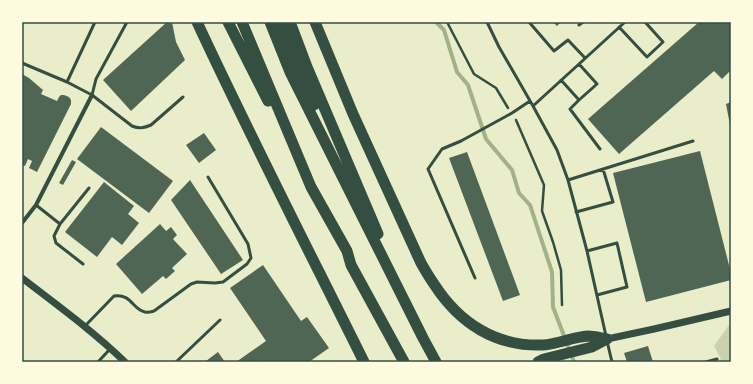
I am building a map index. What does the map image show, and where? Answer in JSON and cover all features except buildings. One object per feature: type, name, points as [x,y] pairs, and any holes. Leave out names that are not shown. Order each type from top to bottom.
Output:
[{"type":"highway","points":[[196,22],[364,362]]},
{"type":"highway","points":[[228,22],[311,187],[347,251],[351,265],[404,362]]},
{"type":"highway","points":[[242,22],[311,187]]},
{"type":"highway","points":[[270,22],[290,72],[436,362]]},
{"type":"highway","points":[[281,22],[346,185]]},
{"type":"highway","points":[[290,22],[307,67],[423,338]]},
{"type":"highway","points":[[315,22],[353,114],[422,262],[433,283],[451,306],[480,330],[503,340],[515,343],[545,345],[589,336],[607,339]]},
{"type":"highway","points":[[538,362],[544,359],[592,347],[607,339]]},
{"type":"street","points":[[22,224],[36,205],[92,95]]},
{"type":"street","points":[[22,278],[111,348],[125,362]]},
{"type":"street","points":[[607,339],[731,311]]},
{"type":"lane","points":[[67,82],[95,22]]},
{"type":"lane","points":[[92,95],[96,79],[127,22]]},
{"type":"lane","points":[[487,22],[499,47],[557,150],[568,180],[587,251],[612,362]]},
{"type":"lane","points":[[529,22],[554,51],[568,40],[585,58]]},
{"type":"lane","points":[[579,25],[582,22]]},
{"type":"lane","points":[[533,106],[624,22]]},
{"type":"lane","points":[[619,27],[647,57],[663,42],[646,22]]},
{"type":"lane","points":[[22,63],[67,82],[92,95],[132,126],[138,128],[151,125],[183,97]]},
{"type":"lane","points":[[579,64],[597,84],[570,109],[600,149]]},
{"type":"lane","points":[[561,80],[579,100]]},
{"type":"lane","points":[[475,278],[428,169],[442,149],[507,116],[530,101]]},
{"type":"lane","points":[[568,180],[693,141]]},
{"type":"lane","points":[[576,212],[613,202],[603,169]]},
{"type":"lane","points":[[85,327],[114,296],[124,296],[142,311],[154,311],[191,284],[197,282],[223,282],[247,264],[251,258],[248,244],[208,177]]},
{"type":"lane","points":[[83,264],[56,244],[54,234],[60,224],[89,188]]},
{"type":"lane","points":[[36,205],[60,224]]},
{"type":"lane","points":[[587,251],[617,243],[627,287],[597,295]]},
{"type":"lane","points":[[176,362],[220,320]]},
{"type":"lane","points":[[98,362],[111,348]]},
{"type":"lane","points":[[706,362],[717,359]]},
{"type":"path","points":[[447,22],[474,74],[496,88],[518,122],[544,185],[542,211],[561,270],[562,305]]},
{"type":"green space","points":[[729,325],[731,327],[731,362],[715,362],[721,359],[714,346]]},
{"type":"waterway","points":[[436,22],[444,30],[457,72],[468,85],[486,139],[512,170],[519,193],[530,205],[552,272],[553,307],[574,362]]}]
